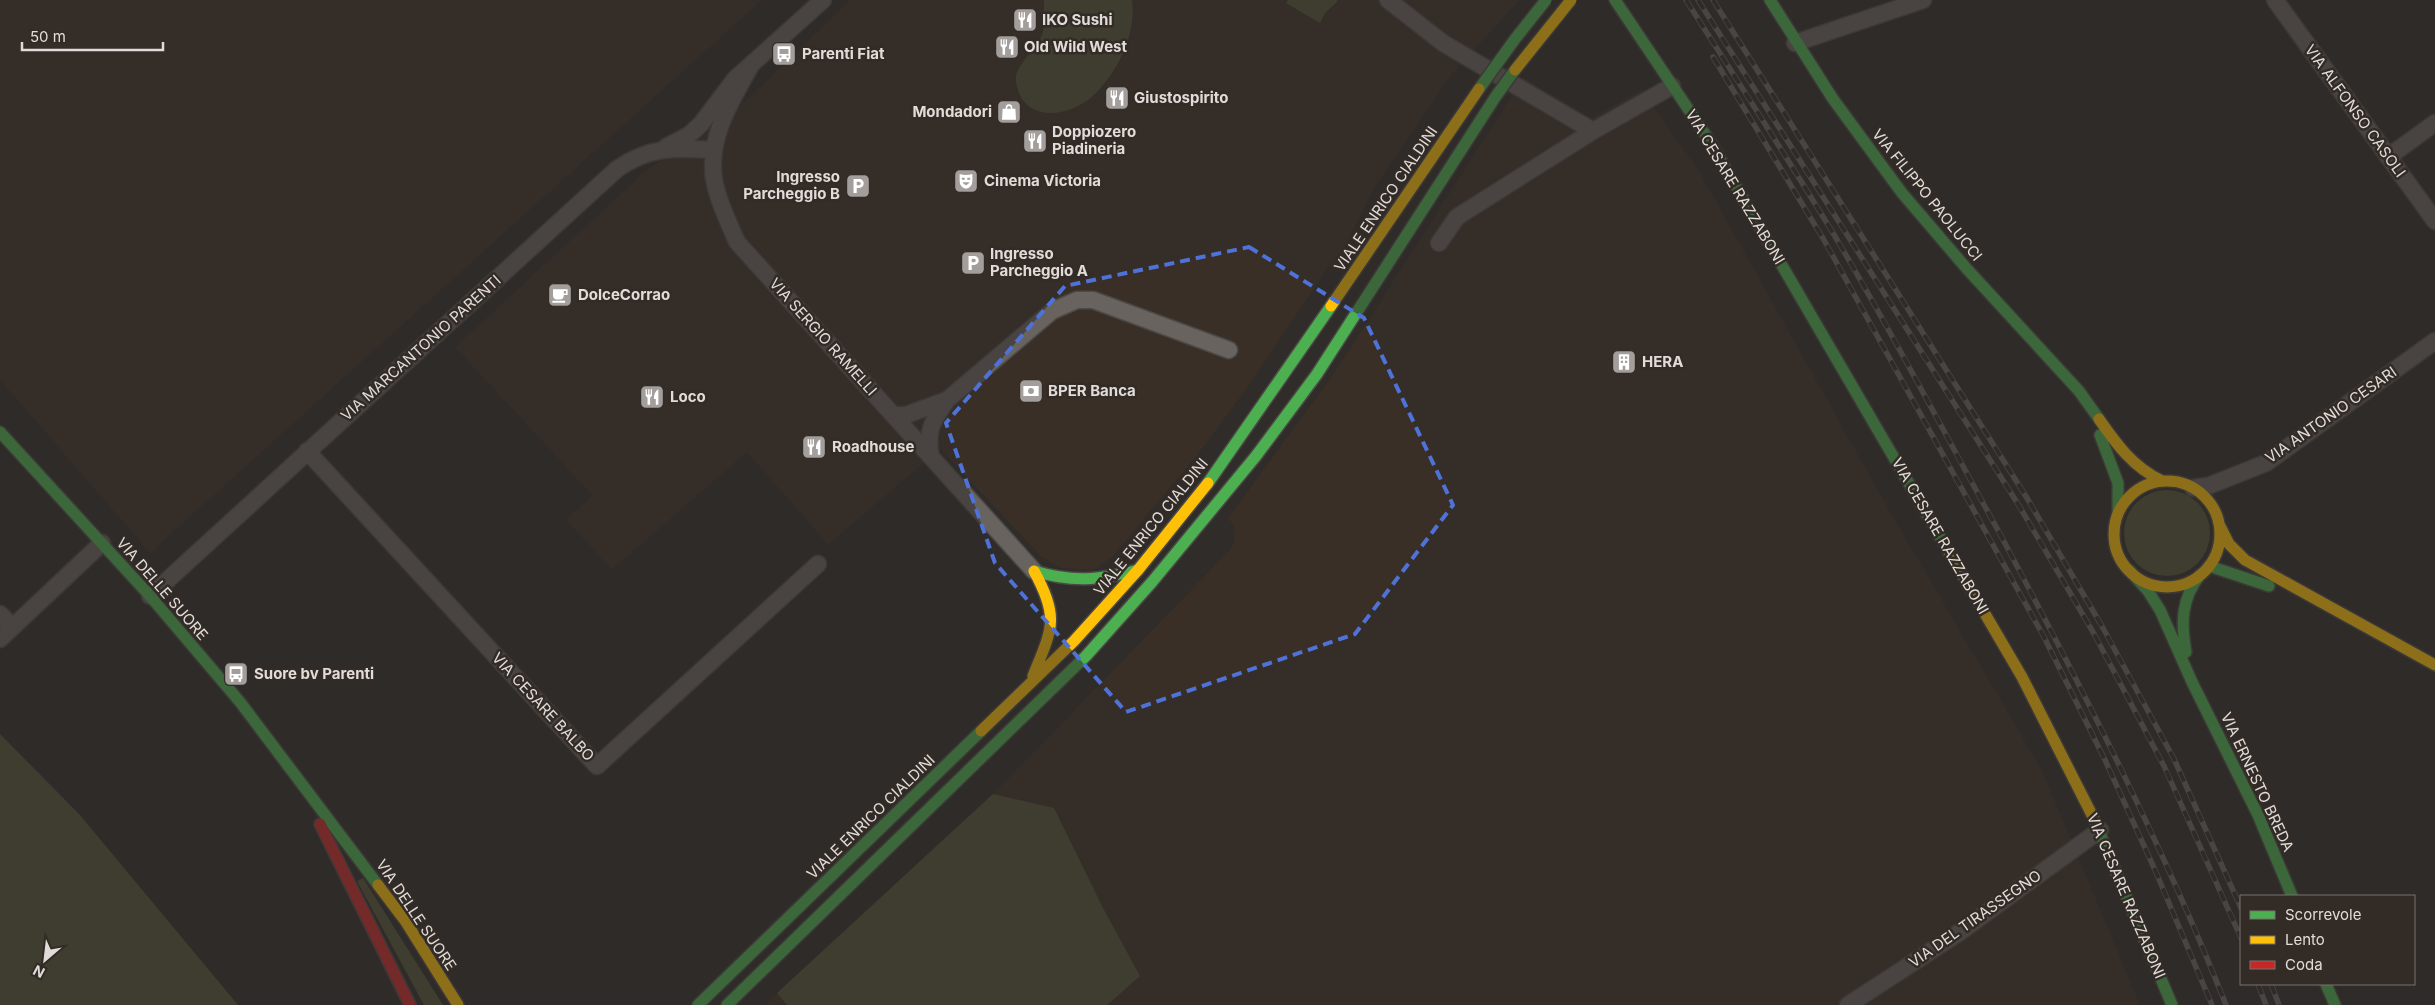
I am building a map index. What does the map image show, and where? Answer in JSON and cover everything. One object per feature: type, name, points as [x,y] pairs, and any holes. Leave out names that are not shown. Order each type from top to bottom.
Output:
[{"type":"street","name":"VIA SERGIO RAMELLI","points":[[663,148],[689,135],[701,124],[721,95],[735,79],[823,0]]},
{"type":"street","points":[[1388,0],[1443,43],[1593,131]]},
{"type":"street","name":"VIALE ENRICO CIALDINI","points":[[698,1005],[1074,641],[1138,570],[1238,442],[1430,164],[1482,84],[1524,26],[1546,0]]},
{"type":"street","points":[[727,1005],[1086,656],[1152,582],[1256,456],[1316,374],[1496,96],[1535,43],[1571,0]]},
{"type":"street","name":"VIA CESARE RAZZABONI","points":[[1615,0],[1709,140],[2017,668],[2100,830],[2172,1005]]},
{"type":"street","name":"VIA FILIPPO PAOLUCCI","points":[[1770,0],[1795,43],[1833,100],[1903,194],[1986,291],[2081,393],[2133,462],[2151,478],[2162,481]]},
{"type":"street","points":[[1795,43],[1923,0]]},
{"type":"street","name":"VIA ALFONSO CASOLI","points":[[2275,0],[2435,221]]},
{"type":"street","name":"VIA SERGIO RAMELLI","points":[[750,67],[728,108],[713,150],[716,190],[737,242],[1034,571]]},
{"type":"street","points":[[1439,244],[1457,217],[1593,131],[1672,86]]},
{"type":"street","points":[[2388,157],[2435,123]]},
{"type":"street","name":"VIA MARCANTONIO PARENTI","points":[[150,596],[617,169],[634,157],[663,148],[713,150]]},
{"type":"street","points":[[931,457],[928,436],[936,416],[946,400],[1052,311],[1077,300],[1094,300],[1229,350]]},
{"type":"street","name":"VIA ANTONIO CESARI","points":[[2193,488],[2208,486],[2266,463],[2435,341]]},
{"type":"street","name":"VIA FILIPPO PAOLUCCI","points":[[2081,393],[2118,479],[2121,497],[2117,516]]},
{"type":"street","points":[[894,415],[906,415],[946,400]]},
{"type":"street","name":"VIA DELLE SUORE","points":[[0,432],[150,596],[240,702],[406,922],[458,1005]]},
{"type":"street","name":"VIA CESARE BALBO","points":[[308,451],[597,766],[818,564]]},
{"type":"street","points":[[2218,523],[2219,542],[2209,566],[2200,575],[2183,583],[2164,586],[2151,584],[2128,570],[2120,559],[2116,546],[2114,533],[2117,516],[2129,497],[2139,489],[2162,481],[2180,482],[2193,488],[2212,506],[2225,540],[2233,551],[2245,560],[2435,665]]},
{"type":"street","points":[[0,639],[102,543]]},
{"type":"street","points":[[2209,566],[2334,609]]},
{"type":"street","points":[[1034,571],[1067,581],[1082,582],[1138,570]]},
{"type":"street","name":"VIA ERNESTO BREDA","points":[[2128,570],[2148,591],[2160,610],[2192,682],[2258,815],[2292,895]]},
{"type":"street","points":[[1030,684],[1052,626],[1054,615],[1046,591],[1034,571]]},
{"type":"street","name":"VIA ERNESTO BREDA","points":[[2192,682],[2184,642],[2183,607],[2190,586],[2200,575]]},
{"type":"street","points":[[0,614],[12,627]]},
{"type":"street","name":"VIA DELLE SUORE","points":[[294,772],[410,1005]]},
{"type":"street","name":"VIA DEL TIRASSEGNO","points":[[1848,1005],[1960,932],[2100,830]]},
{"type":"street","points":[[2326,985],[2335,1005]]},
{"type":"street","points":[[452,994],[463,1005]]},
{"type":"highlighted area","points":[[1249,247],[1364,318],[1453,505],[1355,634],[1126,712],[995,563],[946,423],[1065,286]]},
{"type":"shaded area","points":[[0,0],[762,0],[150,553],[0,380]]},
{"type":"shaded area","points":[[850,0],[1520,0],[1452,74],[1374,188],[1335,266],[1331,263],[1247,388],[1198,454],[1112,557],[1093,570],[1061,568],[1041,556],[940,449],[828,545],[747,452],[612,570],[566,520],[592,495],[455,347],[642,174],[747,99]]},
{"type":"shaded area","points":[[1523,78],[1592,118],[1641,89],[1699,171],[1893,517],[2042,770],[2140,1005],[765,1005],[993,794],[1229,551],[1234,543],[1235,535],[1234,526],[1228,518],[1335,372]]},
{"type":"green space","points":[[1044,0],[1132,0],[1133,13],[1129,38],[1119,62],[1096,93],[1075,108],[1062,112],[1038,111],[1028,106],[1021,96],[1016,82],[1021,65],[1043,32]]},
{"type":"green space","points":[[1288,0],[1338,1],[1325,13],[1320,23],[1286,3]]},
{"type":"green space","points":[[2167,490],[2184,493],[2198,502],[2207,516],[2210,533],[2207,550],[2198,564],[2184,573],[2167,576],[2150,573],[2136,564],[2127,550],[2124,533],[2127,516],[2136,502],[2150,493]]},
{"type":"green space","points":[[0,734],[79,814],[238,1005],[0,1005]]},
{"type":"green space","points":[[993,794],[1054,808],[1103,908],[1140,976],[1107,1005],[787,1005],[777,993]]},
{"type":"green space","points":[[363,878],[443,1005],[424,1005],[357,881]]},
{"type":"railway","points":[[1686,0],[1855,270],[2000,534],[2120,766],[2175,885],[2226,1005]]},
{"type":"railway","points":[[1698,0],[2018,504],[2093,632],[2164,766],[2240,936]]},
{"type":"railway","points":[[1713,0],[2027,498],[2103,628],[2174,759],[2240,906]]},
{"type":"railway","points":[[1713,57],[1824,240],[2044,637],[2105,760],[2155,870],[2212,1005]]},
{"type":"railway","points":[[2258,985],[2266,1005]]},
{"type":"railway","points":[[2271,985],[2279,1005]]},
{"type":"traffic: fast","points":[[1479,89],[1546,0]]},
{"type":"traffic: fast","points":[[1615,0],[1709,140],[1950,554]]},
{"type":"traffic: fast","points":[[1770,0],[1833,99],[1902,193],[1967,269],[2079,391],[2099,419]]},
{"type":"traffic: fast","points":[[1152,582],[1256,456],[1317,374],[1496,96],[1515,70]]},
{"type":"traffic: fast","points":[[1208,483],[1331,306]]},
{"type":"traffic: fast","points":[[0,432],[150,596],[240,702],[378,885]]},
{"type":"traffic: fast","points":[[2100,435],[2118,483],[2118,514]]},
{"type":"traffic: fast","points":[[2209,566],[2269,586]]},
{"type":"traffic: fast","points":[[1034,571],[1048,575],[1086,579],[1138,570]]},
{"type":"traffic: fast","points":[[2129,570],[2148,591],[2160,610],[2192,682],[2258,815],[2292,895]]},
{"type":"traffic: fast","points":[[2186,652],[2183,631],[2184,612],[2189,593],[2200,575]]},
{"type":"traffic: fast","points":[[727,1005],[1086,656],[1152,582]]},
{"type":"traffic: fast","points":[[698,1005],[981,731]]},
{"type":"traffic: fast","points":[[2093,817],[2172,1005]]},
{"type":"traffic: fast","points":[[2326,985],[2335,1005]]},
{"type":"traffic: slow","points":[[1515,70],[1571,0]]},
{"type":"traffic: slow","points":[[1331,306],[1479,89]]},
{"type":"traffic: slow","points":[[2099,419],[2119,446],[2134,462],[2162,481]]},
{"type":"traffic: slow","points":[[2167,481],[2187,485],[2204,497],[2216,514],[2220,534],[2216,554],[2204,571],[2187,583],[2167,587],[2147,583],[2130,571],[2118,554],[2114,534],[2118,514],[2130,497],[2147,485],[2167,481]]},
{"type":"traffic: slow","points":[[981,731],[1074,641],[1138,570],[1208,483]]},
{"type":"traffic: slow","points":[[2219,524],[2229,544],[2245,560],[2435,665]]},
{"type":"traffic: slow","points":[[1950,554],[2022,677],[2093,817]]},
{"type":"traffic: slow","points":[[1033,676],[1049,635],[1050,624],[1050,612],[1047,601],[1034,571]]},
{"type":"traffic: slow","points":[[378,885],[406,922],[458,1005]]},
{"type":"traffic: jam","points":[[320,824],[410,1005]]},
{"type":"place","name":"IKO Sushi","points":[[1025,20]]},
{"type":"place","name":"Old Wild West","points":[[1007,47]]},
{"type":"place","name":"Parenti Fiat","points":[[784,54]]},
{"type":"place","name":"Giustospirito","points":[[1117,98]]},
{"type":"place","name":"Mondadori","points":[[1009,112]]},
{"type":"place","name":"Doppiozero Piadineria","points":[[1035,141]]},
{"type":"place","name":"Cinema Victoria","points":[[966,181]]},
{"type":"place","name":"Ingresso Parcheggio B","points":[[858,186]]},
{"type":"place","name":"Ingresso Parcheggio A","points":[[973,263]]},
{"type":"place","name":"DolceCorrao","points":[[560,295]]},
{"type":"place","name":"HERA","points":[[1624,362]]},
{"type":"place","name":"BPER Banca","points":[[1031,391]]},
{"type":"place","name":"Loco","points":[[652,397]]},
{"type":"place","name":"Roadhouse","points":[[814,447]]},
{"type":"place","name":"Suore bv Parenti","points":[[236,674]]}]
